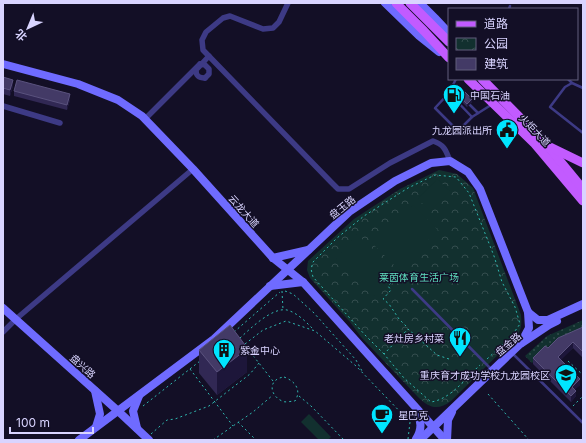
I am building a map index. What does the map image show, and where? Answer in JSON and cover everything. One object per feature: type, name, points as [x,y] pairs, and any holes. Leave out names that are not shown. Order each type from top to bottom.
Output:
[{"type":"main road","points":[[396,3],[448,57]]},
{"type":"main road","points":[[410,3],[431,22],[448,41]]},
{"type":"main road","name":"火炬大道","points":[[469,80],[535,144],[583,201]]},
{"type":"main road","name":"火炬大道","points":[[484,80],[492,91],[546,144],[583,189]]},
{"type":"main road","points":[[535,144],[546,144],[583,163]]},
{"type":"street","points":[[288,3],[279,22],[273,28],[263,29],[230,16],[223,18],[206,32],[202,40],[203,50],[338,189],[349,189],[390,163],[433,141],[441,144],[450,161],[468,172],[480,189],[528,312],[529,328],[519,345]]},
{"type":"street","points":[[385,3],[419,36],[448,57]]},
{"type":"street","points":[[420,3],[448,32]]},
{"type":"street","points":[[145,119],[200,64],[205,65],[209,69],[209,74],[205,78],[200,78],[196,74],[196,70],[209,56]]},
{"type":"street","name":"云龙大道","points":[[3,64],[78,84],[118,100],[145,119],[193,169],[273,258],[303,282],[446,440]]},
{"type":"street","points":[[3,106],[60,123]]},
{"type":"street","name":"盘玉路","points":[[79,440],[214,338],[349,212],[395,181],[431,163],[450,161]]},
{"type":"street","points":[[3,332],[16,319],[193,169]]},
{"type":"street","points":[[273,258],[308,250]]},
{"type":"street","points":[[270,286],[303,282]]},
{"type":"street","points":[[528,312],[538,320],[548,320],[583,304]]},
{"type":"street","name":"盘兴路","points":[[3,308],[149,440]]},
{"type":"street","name":"盘金路","points":[[420,440],[519,345],[549,325],[583,309]]},
{"type":"street","points":[[95,391],[100,414],[95,428]]},
{"type":"street","points":[[137,428],[133,411],[139,395]]},
{"type":"street","points":[[412,404],[421,420],[421,432],[416,440]]},
{"type":"street","points":[[446,440],[448,420],[455,406]]},
{"type":"lane","points":[[456,80],[449,93],[435,108],[458,131],[472,117],[493,104]]},
{"type":"lane","points":[[569,80],[583,88]]},
{"type":"lane","points":[[572,83],[565,87],[550,107],[583,133]]},
{"type":"lane","points":[[452,87],[462,97]]},
{"type":"lane","points":[[449,93],[472,117]]},
{"type":"lane","points":[[470,105],[478,113]]},
{"type":"lane","points":[[412,289],[493,371]]},
{"type":"lane","points":[[512,352],[583,423]]},
{"type":"path","points":[[398,276],[388,286],[391,290],[383,298],[408,329]]},
{"type":"path","points":[[282,291],[283,310]]},
{"type":"path","points":[[282,291],[233,333],[240,338],[253,325],[271,314],[283,310],[296,314],[363,373],[410,422],[408,439],[406,440]]},
{"type":"path","points":[[282,291],[293,294],[314,313],[356,360],[363,373]]},
{"type":"path","points":[[273,382],[245,344],[263,330],[286,321],[315,331]]},
{"type":"path","points":[[140,408],[204,357]]},
{"type":"path","points":[[568,360],[583,375]]},
{"type":"path","points":[[148,430],[150,434],[167,420],[175,419],[209,406],[250,374],[259,363]]},
{"type":"path","points":[[190,369],[233,426]]},
{"type":"path","points":[[284,377],[290,379],[297,388],[298,395],[295,401],[282,401],[274,394],[271,387],[273,382],[284,377]]},
{"type":"path","points":[[213,440],[253,412],[274,394]]},
{"type":"path","points":[[488,394],[528,440]]},
{"type":"path","points":[[298,395],[311,406],[344,440]]},
{"type":"path","points":[[569,410],[583,396]]},
{"type":"path","points":[[238,422],[256,440]]},
{"type":"path","points":[[270,440],[298,440]]},
{"type":"green space","name":"莱茵体育生活广场","points":[[439,170],[457,174],[473,188],[521,315],[521,323],[519,332],[512,341],[451,401],[442,406],[434,407],[426,404],[418,397],[361,337],[350,322],[310,278],[307,270],[308,261],[354,219],[400,189]]},
{"type":"green space","points":[[437,179],[450,191],[430,211],[418,199]]},
{"type":"green space","points":[[413,205],[438,230],[399,270],[374,245]]},
{"type":"green space","points":[[357,234],[396,272],[374,296],[336,259]]},
{"type":"green space","points":[[583,320],[583,331],[549,346],[532,363],[525,356],[547,336]]},
{"type":"green space","points":[[309,414],[331,437],[328,440],[319,440],[301,422]]},
{"type":"building","points":[[3,77],[13,80],[10,90],[3,88]]},
{"type":"building","points":[[17,80],[70,94],[67,105],[14,91]]},
{"type":"building","points":[[465,92],[472,99],[467,104],[460,97]]},
{"type":"building","points":[[230,325],[247,349],[217,372],[199,350]]},
{"type":"building","points":[[583,327],[583,352],[573,342],[558,357],[580,379],[572,387],[576,391],[571,396],[533,358],[545,346],[548,348],[558,338]]},
{"type":"place","name":"中国石油","points":[[454,114]]},
{"type":"place","name":"九龙园派出所","points":[[507,150]]},
{"type":"place","name":"老灶房乡村菜","points":[[460,358]]},
{"type":"place","name":"紫金中心","points":[[224,370]]},
{"type":"place","name":"重庆育才成功学校九龙园校区","points":[[566,394]]},
{"type":"place","name":"星巴克","points":[[382,434]]}]
